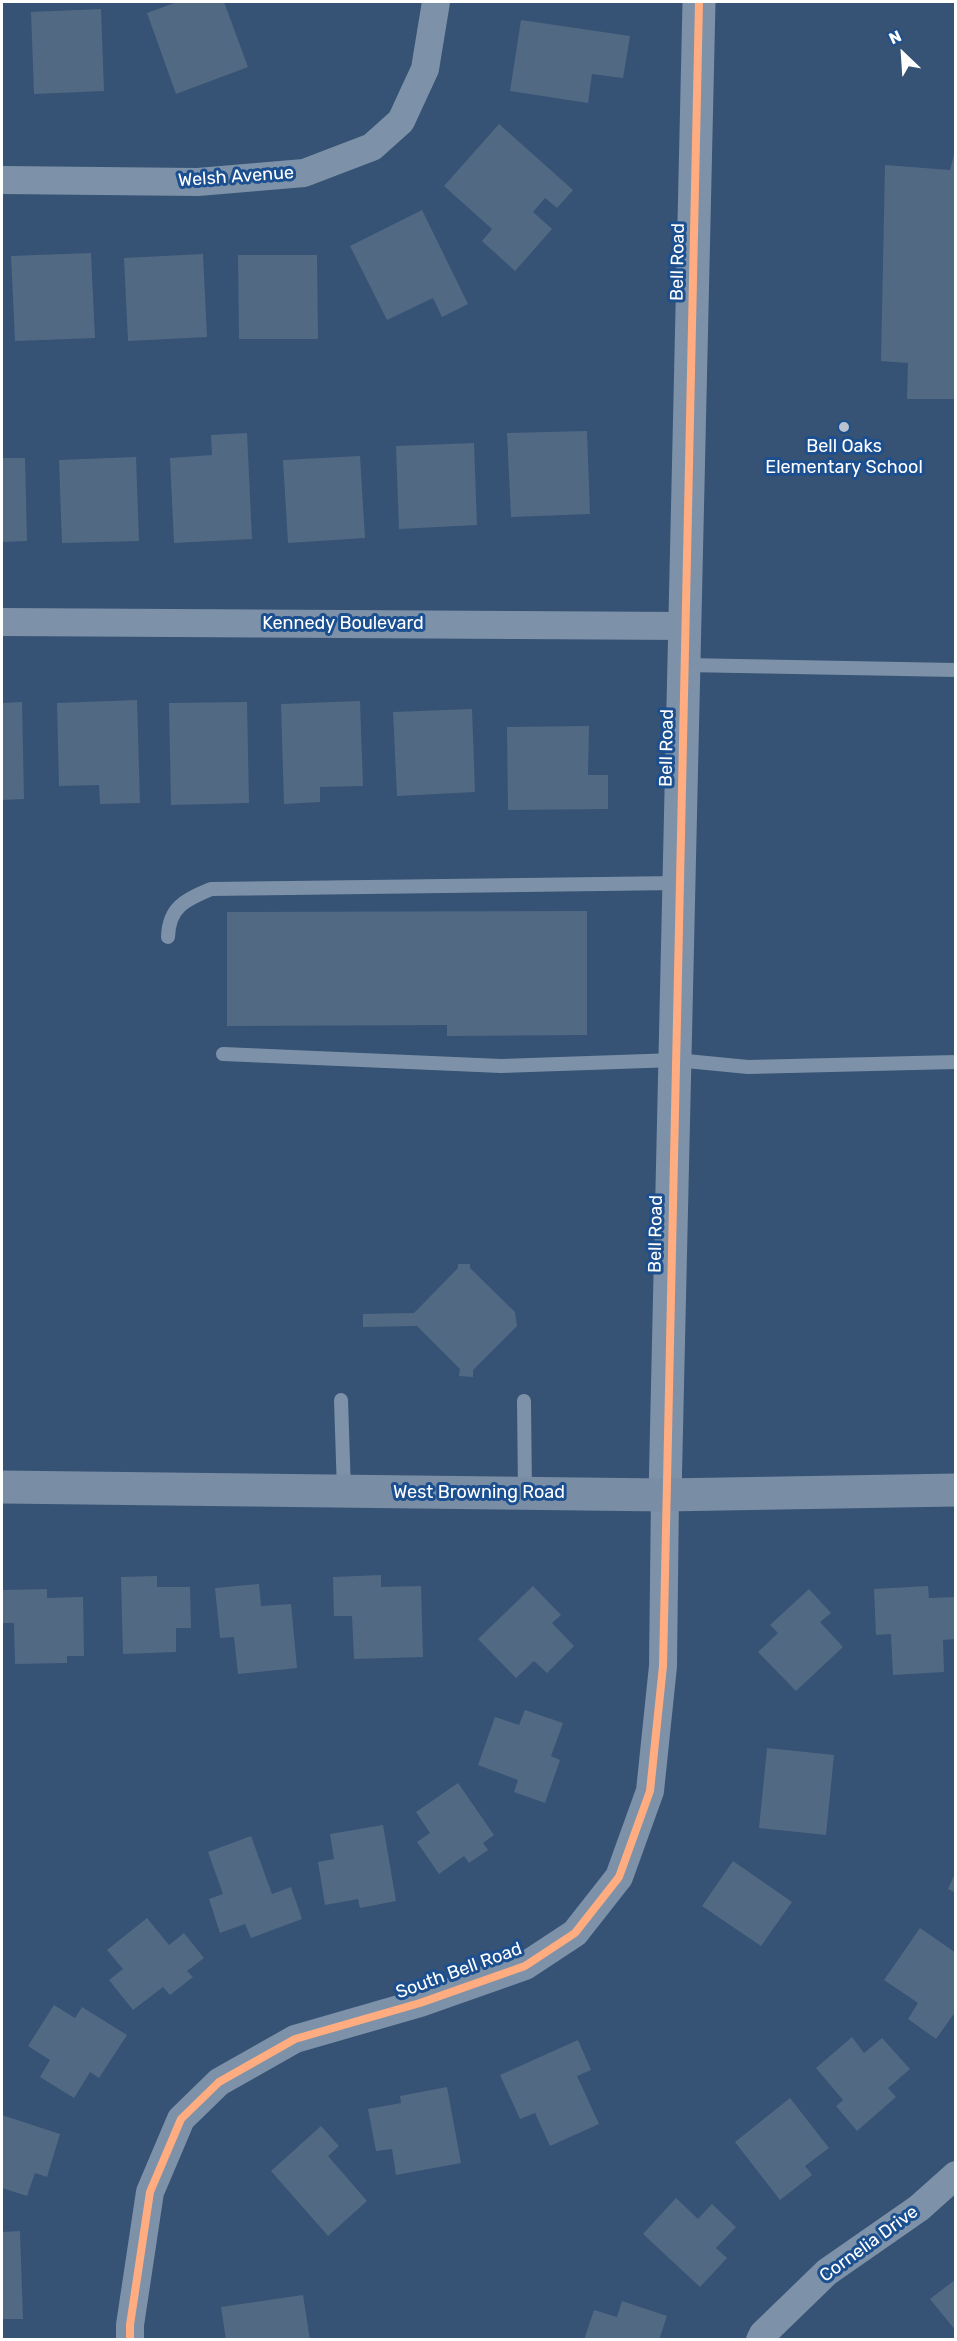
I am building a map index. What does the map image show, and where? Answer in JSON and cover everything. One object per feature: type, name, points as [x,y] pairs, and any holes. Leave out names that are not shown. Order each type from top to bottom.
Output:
[{"type":"main road","name":"West Browning Road","points":[[2,1487],[344,1493],[665,1495],[956,1490]]},
{"type":"street","name":"Welsh Avenue","points":[[2,180],[198,182],[304,173],[372,147],[401,121],[425,69],[436,2]]},
{"type":"street","name":"Bell Road","points":[[665,1495],[699,2]]},
{"type":"street","name":"Kennedy Boulevard","points":[[2,622],[685,626]]},
{"type":"street","name":"South Bell Road","points":[[130,2340],[130,2325],[150,2192],[181,2119],[219,2082],[295,2039],[420,2003],[525,1966],[575,1934],[619,1877],[650,1791],[663,1666],[665,1495]]},
{"type":"street","name":"Cornelia Drive","points":[[760,2340],[763,2334],[827,2272],[919,2208],[956,2175]]},
{"type":"lane","points":[[684,665],[956,670]]},
{"type":"lane","points":[[168,937],[168,923],[172,914],[193,897],[211,889],[679,883]]},
{"type":"lane","points":[[223,1054],[501,1066],[676,1060],[748,1067],[956,1062]]},
{"type":"lane","points":[[341,1400],[344,1493]]},
{"type":"lane","points":[[524,1401],[525,1493]]},
{"type":"building","points":[[177,2],[224,2],[248,67],[176,94],[147,13]]},
{"type":"building","points":[[101,9],[104,91],[34,94],[31,12]]},
{"type":"building","points":[[521,20],[630,36],[623,78],[592,74],[588,103],[510,91]]},
{"type":"building","points":[[499,124],[573,190],[557,208],[545,198],[533,212],[552,229],[515,271],[482,241],[492,229],[444,186]]},
{"type":"building","name":"Bell Oaks Elementary School","points":[[956,147],[956,399],[907,399],[908,363],[881,361],[885,165],[950,170]]},
{"type":"building","points":[[422,210],[468,304],[442,317],[433,298],[387,320],[350,246]]},
{"type":"building","points":[[91,253],[95,338],[15,341],[11,256]]},
{"type":"building","points":[[203,254],[207,337],[128,341],[124,258]]},
{"type":"building","points":[[238,255],[317,255],[318,339],[239,339]]},
{"type":"building","points":[[587,431],[590,514],[511,517],[507,433]]},
{"type":"building","points":[[247,433],[252,539],[174,543],[170,458],[212,455],[211,435]]},
{"type":"building","points":[[474,443],[477,525],[399,529],[396,446]]},
{"type":"building","points":[[360,456],[365,538],[288,543],[283,460]]},
{"type":"building","points":[[136,457],[139,541],[62,543],[59,460]]},
{"type":"building","points":[[2,458],[25,458],[27,541],[2,542]]},
{"type":"building","points":[[137,700],[140,803],[100,804],[99,785],[59,786],[57,703]]},
{"type":"building","points":[[360,701],[363,786],[320,787],[320,802],[284,804],[281,704]]},
{"type":"building","points":[[22,702],[24,799],[2,800],[2,703]]},
{"type":"building","points":[[247,702],[249,803],[171,805],[169,703]]},
{"type":"building","points":[[472,709],[475,792],[397,796],[393,712]]},
{"type":"building","points":[[589,726],[588,775],[608,775],[608,809],[508,810],[507,727]]},
{"type":"building","points":[[587,911],[587,1035],[447,1036],[447,1025],[227,1026],[227,912]]},
{"type":"building","points":[[458,1264],[470,1264],[470,1268],[515,1312],[517,1326],[473,1370],[473,1377],[459,1376],[460,1369],[417,1326],[363,1327],[363,1314],[414,1313],[458,1268]]},
{"type":"building","points":[[381,1575],[381,1587],[421,1586],[423,1657],[354,1659],[352,1616],[334,1616],[333,1577]]},
{"type":"building","points":[[157,1576],[157,1587],[190,1587],[191,1628],[176,1628],[176,1652],[123,1654],[121,1577]]},
{"type":"building","points":[[259,1584],[261,1606],[291,1604],[297,1668],[238,1674],[234,1637],[220,1638],[215,1588]]},
{"type":"building","points":[[533,1586],[561,1615],[552,1623],[574,1646],[547,1673],[534,1661],[516,1678],[478,1639]]},
{"type":"building","points":[[928,1586],[929,1598],[956,1597],[956,1639],[943,1640],[944,1672],[893,1675],[891,1634],[876,1635],[874,1589]]},
{"type":"building","points":[[47,1589],[47,1598],[83,1597],[84,1656],[67,1656],[67,1663],[15,1664],[14,1623],[2,1623],[2,1590]]},
{"type":"building","points":[[809,1589],[831,1613],[820,1622],[843,1647],[796,1691],[758,1652],[778,1633],[770,1625]]},
{"type":"building","points":[[525,1710],[563,1723],[551,1756],[560,1760],[545,1803],[514,1792],[518,1780],[478,1765],[495,1717],[519,1725]]},
{"type":"building","points":[[767,1748],[834,1755],[826,1835],[759,1828]]},
{"type":"building","points":[[458,1783],[494,1835],[483,1843],[488,1850],[469,1863],[464,1856],[439,1874],[417,1842],[430,1833],[416,1812]]},
{"type":"building","points":[[383,1825],[396,1901],[360,1908],[358,1899],[325,1905],[318,1862],[334,1859],[330,1834]]},
{"type":"building","points":[[251,1836],[272,1894],[291,1887],[302,1919],[251,1938],[245,1924],[220,1933],[209,1899],[223,1894],[208,1852]]},
{"type":"building","points":[[733,1861],[792,1902],[761,1946],[702,1906]]},
{"type":"building","points":[[956,1871],[956,1893],[948,1889]]},
{"type":"building","points":[[147,1918],[169,1945],[184,1933],[204,1958],[187,1971],[193,1977],[170,1995],[163,1987],[133,2010],[109,1980],[123,1969],[107,1950]]},
{"type":"building","points":[[920,1928],[956,1953],[956,2011],[936,2039],[908,2019],[918,2003],[884,1980]]},
{"type":"building","points":[[54,2005],[75,2018],[82,2007],[127,2035],[99,2078],[90,2072],[74,2098],[40,2077],[50,2060],[28,2046]]},
{"type":"building","points":[[852,2037],[864,2053],[882,2038],[910,2069],[888,2088],[896,2097],[857,2131],[836,2106],[843,2100],[816,2068]]},
{"type":"building","points":[[578,2040],[591,2070],[577,2076],[599,2124],[550,2146],[535,2113],[520,2119],[500,2075]]},
{"type":"building","points":[[447,2087],[461,2163],[396,2175],[392,2149],[376,2151],[368,2109],[401,2103],[400,2096]]},
{"type":"building","points":[[790,2098],[829,2148],[805,2166],[812,2175],[780,2200],[735,2142]]},
{"type":"building","points":[[2,2115],[60,2134],[47,2177],[35,2173],[27,2196],[2,2188]]},
{"type":"building","points":[[321,2126],[339,2146],[328,2156],[367,2201],[328,2236],[271,2171]]},
{"type":"building","points":[[676,2198],[698,2219],[712,2204],[736,2227],[716,2248],[727,2258],[700,2287],[643,2234]]},
{"type":"building","points":[[20,2231],[23,2319],[2,2319],[2,2232]]},
{"type":"building","points":[[956,2279],[956,2331],[930,2299]]},
{"type":"building","points":[[303,2295],[310,2340],[226,2340],[221,2307]]},
{"type":"building","points":[[622,2301],[667,2316],[659,2340],[584,2340],[594,2310],[617,2317]]},
{"type":"cycle path","points":[[130,2340],[130,2325],[150,2192],[181,2119],[219,2082],[295,2039],[420,2003],[525,1966],[575,1933],[619,1877],[650,1791],[663,1666],[699,2]]},
{"type":"place","name":"Bell Oaks Elementary School","points":[[844,427]]}]
